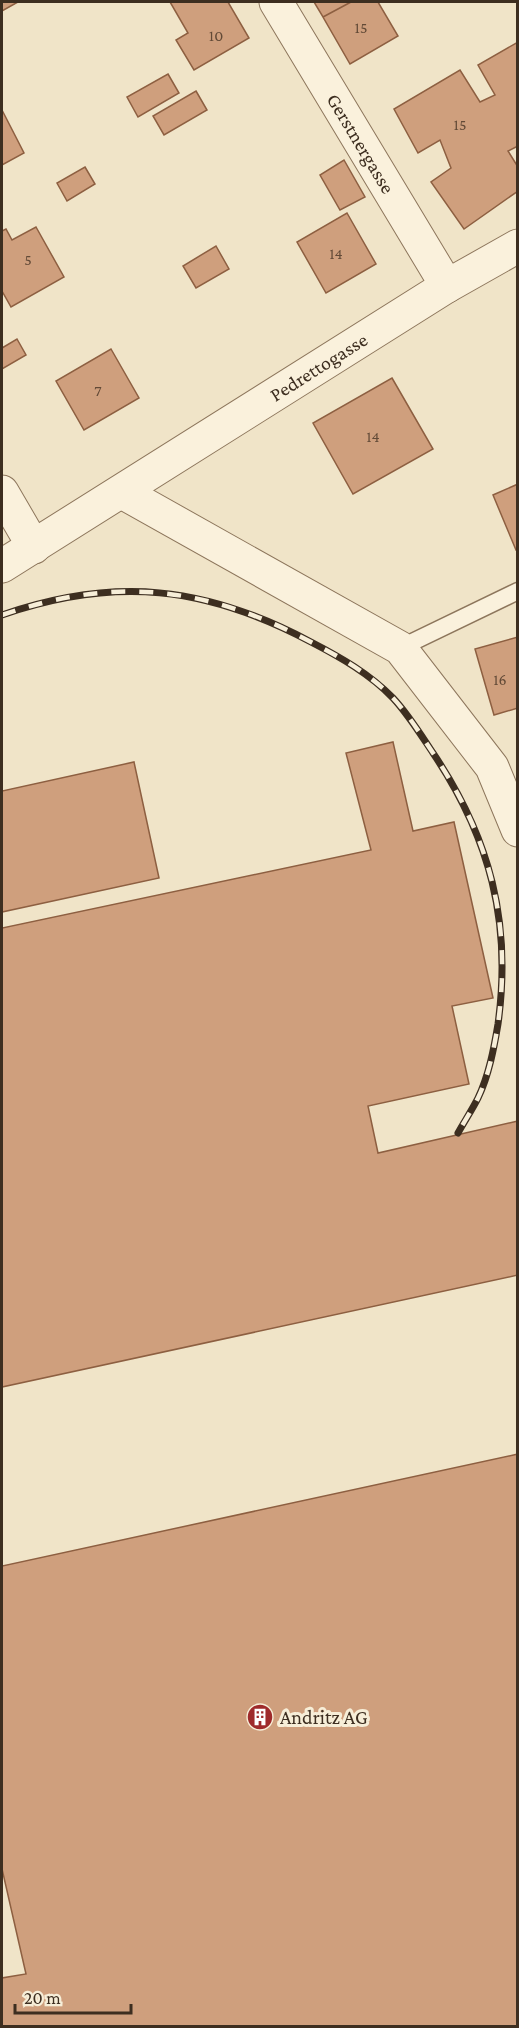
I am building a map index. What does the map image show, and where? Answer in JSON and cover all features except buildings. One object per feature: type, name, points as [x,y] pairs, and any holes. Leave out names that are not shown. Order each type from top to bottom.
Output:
[{"type":"street","name":"Gerstnergasse","points":[[276,2],[447,286]]},
{"type":"street","name":"Pedrettogasse","points":[[2,566],[447,286],[518,246]]},
{"type":"street","points":[[2,492],[34,547]]},
{"type":"street","points":[[122,492],[400,648],[492,767],[518,830]]},
{"type":"lane","points":[[400,648],[518,591]]},
{"type":"railway","points":[[2,615],[43,603],[83,595],[122,592],[160,593],[197,599],[272,623],[311,642],[365,674],[399,704],[453,785],[469,817],[482,849],[499,916],[502,987],[495,1042],[482,1089],[458,1133]]},
{"type":"place","name":"Andritz AG","points":[[260,1717]]}]
